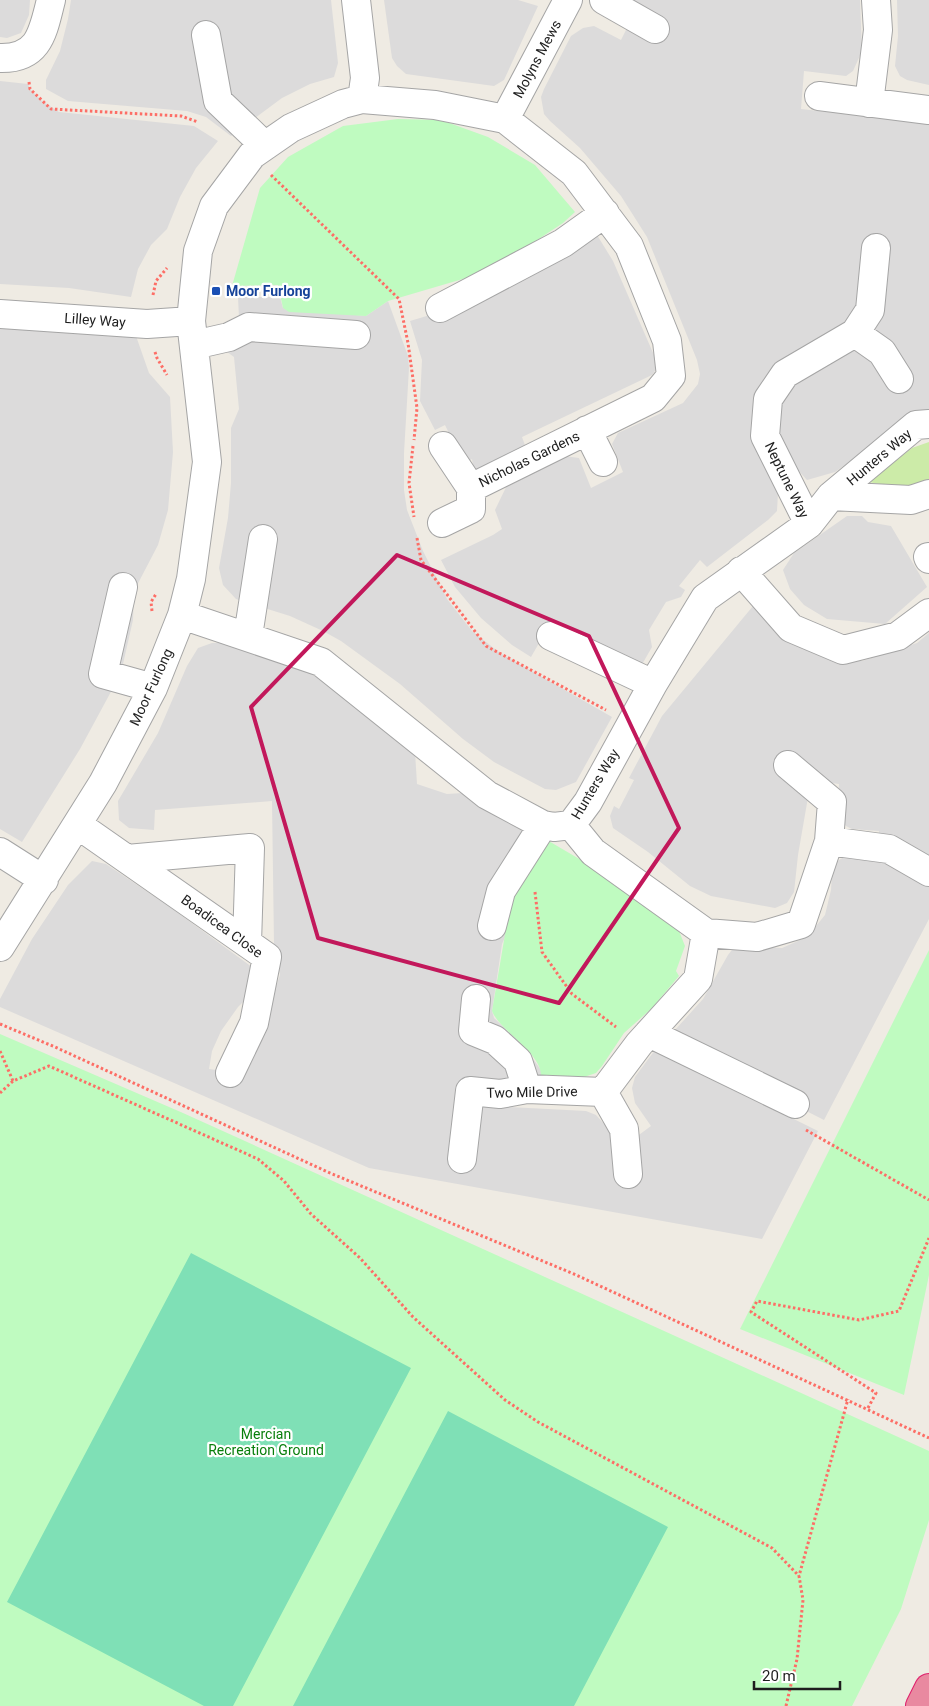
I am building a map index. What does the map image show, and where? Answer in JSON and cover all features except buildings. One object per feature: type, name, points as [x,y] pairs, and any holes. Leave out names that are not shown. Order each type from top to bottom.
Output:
[{"type":"highway","points":[[920,1706],[929,1688]]},
{"type":"street","points":[[0,58],[24,55],[42,36],[51,0]]},
{"type":"street","points":[[356,0],[366,78],[362,99]]},
{"type":"street","name":"Molyns Mews","points":[[505,119],[568,0]]},
{"type":"street","points":[[604,0],[655,29]]},
{"type":"street","points":[[869,104],[878,30],[876,0]]},
{"type":"street","points":[[206,35],[218,101],[265,146]]},
{"type":"street","points":[[819,96],[869,104],[929,110]]},
{"type":"street","name":"Nicholas Gardens","points":[[362,99],[435,105],[505,119],[574,173],[629,246],[667,342],[671,376],[653,398],[471,488]]},
{"type":"street","name":"Moor Furlong","points":[[0,947],[44,880],[103,783],[153,688],[182,615],[191,579],[207,462],[192,333],[198,252],[214,206],[252,155],[291,128],[343,104],[362,99]]},
{"type":"street","points":[[440,308],[563,243],[604,213]]},
{"type":"street","name":"Neptune Way","points":[[809,524],[765,436],[768,400],[785,374],[855,333],[870,310],[876,248]]},
{"type":"street","name":"Lilley Way","points":[[0,314],[147,324],[192,333],[229,337],[249,327],[356,335]]},
{"type":"street","points":[[855,333],[882,352],[899,379]]},
{"type":"street","name":"Hunters Way","points":[[182,615],[321,662],[487,795],[543,825],[554,827],[571,825],[588,802],[653,684],[705,598],[809,524],[831,496],[916,426],[929,424]]},
{"type":"street","name":"Nicholas Gardens","points":[[587,430],[603,462]]},
{"type":"street","name":"Nicholas Gardens","points":[[442,523],[471,510],[471,488],[443,446]]},
{"type":"street","name":"Hunters Way","points":[[831,496],[911,500],[929,494]]},
{"type":"street","points":[[248,636],[263,539]]},
{"type":"street","points":[[740,572],[791,628],[843,650],[898,636],[929,613]]},
{"type":"street","points":[[123,587],[104,674],[153,688]]},
{"type":"street","points":[[551,636],[653,684]]},
{"type":"street","points":[[571,825],[593,852],[706,933],[757,937],[801,924],[829,841],[832,802],[788,765]]},
{"type":"street","name":"Boadicea Close","points":[[78,825],[267,957],[254,1023],[230,1073]]},
{"type":"street","points":[[492,926],[502,891],[543,825]]},
{"type":"street","points":[[829,841],[889,849],[929,872]]},
{"type":"street","points":[[127,859],[250,848],[247,943]]},
{"type":"street","points":[[0,852],[44,880]]},
{"type":"street","points":[[628,1174],[624,1128],[603,1092],[649,1033],[698,979],[706,933]]},
{"type":"street","points":[[476,1000],[473,1031],[495,1040],[518,1061],[527,1089]]},
{"type":"street","points":[[649,1033],[796,1104]]},
{"type":"street","name":"Two Mile Drive","points":[[462,1159],[470,1092],[500,1094],[527,1089],[603,1092]]},
{"type":"path","points":[[0,1024],[55,1047],[330,1173],[574,1274],[868,1408],[929,1438]]},
{"type":"path","points":[[0,1051],[13,1081]]},
{"type":"path","points":[[0,1093],[13,1081],[49,1066],[258,1159],[284,1181],[311,1214],[360,1258],[413,1317],[505,1400],[538,1422],[772,1548],[799,1576]]},
{"type":"path","points":[[868,1408],[876,1393],[751,1312],[757,1301],[859,1320],[898,1311],[929,1238]]},
{"type":"path","points":[[786,1706],[797,1659],[803,1600],[799,1576],[848,1399]]},
{"type":"highlighted area","points":[[397,555],[589,636],[679,828],[559,1003],[318,938],[251,707]]},
{"type":"shaded area","points":[[0,0],[30,0],[29,15],[21,33],[7,38],[0,37]]},
{"type":"shaded area","points":[[71,0],[331,0],[338,63],[334,77],[310,84],[282,98],[231,136],[206,117],[187,111],[68,101],[46,89],[46,80],[60,51]]},
{"type":"shaded area","points":[[384,0],[518,0],[538,6],[504,80],[494,86],[406,74],[397,66],[392,58]]},
{"type":"shaded area","points":[[624,0],[860,0],[862,51],[853,71],[846,76],[804,71],[801,109],[925,123],[929,114],[929,410],[918,414],[835,472],[807,480],[798,470],[774,485],[778,493],[777,511],[707,567],[700,560],[679,586],[685,590],[681,597],[666,602],[649,630],[652,647],[637,673],[550,624],[531,657],[512,645],[481,618],[455,587],[441,560],[502,529],[495,510],[511,477],[564,456],[579,458],[591,488],[623,472],[612,444],[618,433],[683,403],[698,384],[700,374],[697,360],[647,237],[621,196],[580,148],[544,114],[541,97],[571,36],[583,28],[594,26],[621,40],[638,6]]},
{"type":"shaded area","points":[[897,0],[929,0],[929,85],[907,80],[900,76],[895,66],[898,36]]},
{"type":"shaded area","points":[[0,81],[28,84],[30,89],[42,101],[59,112],[194,126],[218,141],[196,168],[180,197],[167,229],[151,245],[138,269],[131,297],[69,288],[0,284]]},
{"type":"shaded area","points":[[586,217],[613,261],[657,362],[657,368],[652,375],[522,437],[526,448],[474,471],[472,459],[464,464],[445,425],[435,430],[420,401],[422,360],[410,321],[430,315]]},
{"type":"shaded area","points":[[238,297],[280,297],[283,308],[366,316],[388,301],[408,356],[404,490],[407,510],[423,551],[447,599],[472,631],[500,653],[612,717],[576,782],[556,790],[545,789],[494,762],[463,739],[400,684],[341,641],[290,616],[236,599],[223,585],[219,568],[228,518],[231,483],[231,428],[239,409],[234,357],[223,349],[239,318]]},
{"type":"shaded area","points":[[0,326],[136,336],[149,373],[170,397],[173,452],[168,510],[158,545],[134,591],[133,620],[123,664],[113,688],[80,749],[22,842],[0,829]]},
{"type":"shaded area","points":[[847,516],[862,516],[868,522],[891,526],[927,587],[885,624],[827,619],[804,605],[790,589],[783,570],[794,553]]},
{"type":"shaded area","points":[[753,606],[784,636],[832,656],[862,661],[917,643],[929,633],[929,919],[824,1120],[666,1040],[703,999],[735,946],[782,948],[807,937],[825,915],[831,890],[832,873],[836,862],[844,857],[877,861],[879,831],[852,829],[846,826],[837,815],[839,784],[811,780],[798,855],[794,892],[787,903],[775,908],[711,896],[690,886],[648,852],[613,828],[610,816],[614,806],[619,809],[634,780],[629,778],[662,716]]},
{"type":"shaded area","points":[[212,643],[233,643],[263,653],[310,673],[356,700],[415,752],[417,784],[447,794],[463,793],[466,797],[547,840],[502,944],[492,1011],[494,1018],[524,1046],[541,1070],[541,1075],[509,1073],[509,1107],[586,1111],[596,1115],[624,1146],[651,1126],[635,1103],[632,1088],[635,1077],[655,1050],[818,1131],[762,1239],[369,1168],[0,1007],[0,999],[32,939],[68,885],[92,861],[106,864],[170,907],[260,973],[246,999],[221,1031],[212,1051],[209,1069],[223,1071],[274,992],[280,975],[274,944],[272,801],[155,810],[154,830],[129,828],[119,820],[118,801],[158,733],[187,666],[198,648]]},
{"type":"green space","points":[[398,119],[441,120],[488,137],[535,165],[575,212],[563,223],[490,271],[388,301],[366,316],[289,312],[283,308],[278,285],[232,286],[260,188],[288,157],[343,126]]},
{"type":"green space","points":[[929,442],[929,484],[911,489],[868,482],[912,448]]},
{"type":"green space","points":[[547,840],[610,877],[679,931],[685,946],[676,971],[679,976],[652,1008],[624,1033],[596,1073],[584,1077],[541,1075],[534,1058],[503,1026],[492,1011],[511,899]]},
{"type":"green space","points":[[929,950],[929,1275],[904,1395],[740,1329]]},
{"type":"green space","name":"Mercian Recreation Ground","points":[[0,1034],[183,1113],[929,1451],[929,1520],[901,1609],[852,1706],[0,1706]]},
{"type":"green space","points":[[191,1253],[411,1368],[233,1706],[204,1706],[7,1602]]},
{"type":"green space","points":[[448,1411],[668,1527],[574,1706],[293,1706]]},
{"type":"place","name":"Moor Furlong","points":[[216,291]]}]
